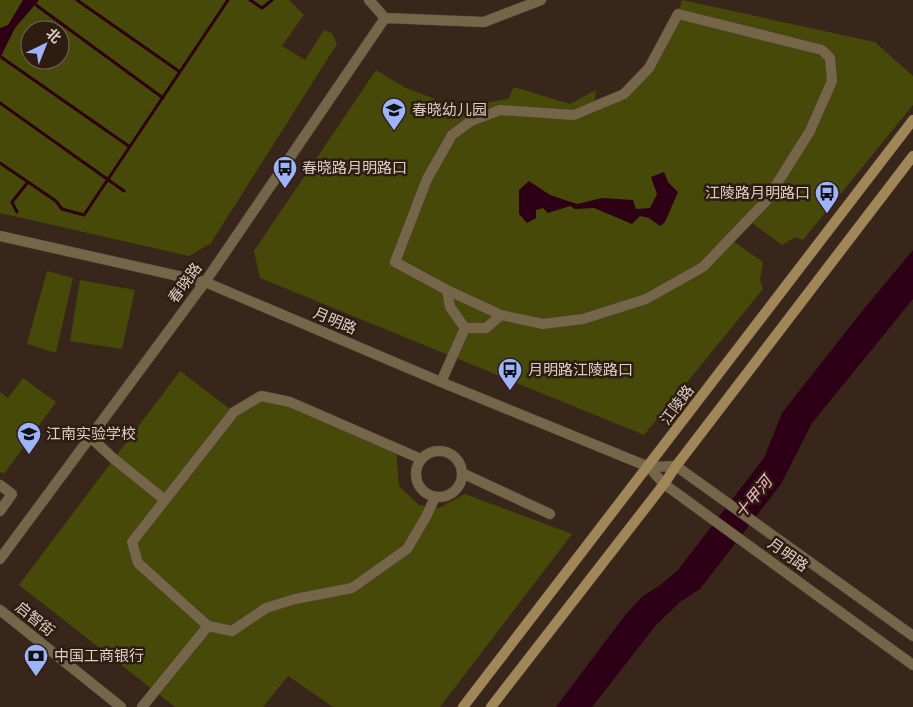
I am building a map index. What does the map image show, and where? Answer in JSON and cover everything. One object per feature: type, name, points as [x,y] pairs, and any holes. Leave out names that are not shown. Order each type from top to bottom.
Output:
[{"type":"main road","name":"江陵路","points":[[463,707],[649,467],[913,120]]},
{"type":"main road","points":[[491,707],[911,162]]},
{"type":"street","points":[[369,0],[386,18],[484,22],[540,0]]},
{"type":"street","points":[[678,14],[822,50],[830,58],[832,81],[810,131],[766,201],[703,267],[646,299],[583,319],[544,324],[501,315],[447,290],[395,262],[427,179],[452,135],[471,121],[500,110],[574,115],[624,94],[649,68],[678,14]]},
{"type":"street","name":"春晓路","points":[[0,559],[205,282],[386,18]]},
{"type":"street","name":"月明路","points":[[0,236],[205,282],[441,382],[649,467],[676,466],[913,636]]},
{"type":"street","points":[[447,290],[450,307],[465,328]]},
{"type":"street","points":[[465,328],[486,328],[501,315]]},
{"type":"street","points":[[441,382],[465,328]]},
{"type":"street","points":[[421,459],[290,402],[261,396],[234,412],[132,542],[138,563],[208,626],[232,631],[266,608],[352,588],[407,548],[427,515],[435,497]]},
{"type":"street","points":[[90,437],[165,500]]},
{"type":"street","points":[[442,451],[456,458],[462,473],[459,486],[454,492],[442,497],[435,497],[423,491],[416,479],[417,465],[421,459],[427,454],[434,452],[442,451]]},
{"type":"street","name":"月明路","points":[[649,467],[664,484],[913,665]]},
{"type":"street","points":[[462,473],[550,514]]},
{"type":"street","points":[[0,485],[12,494],[0,511]]},
{"type":"street","name":"启智街","points":[[0,610],[121,707]]},
{"type":"street","points":[[142,707],[208,626]]},
{"type":"shaded area","points":[[0,0],[289,0],[304,15],[282,46],[305,60],[324,30],[332,33],[337,44],[211,243],[189,256],[0,213]]},
{"type":"shaded area","points":[[682,0],[875,42],[913,76],[913,105],[803,240],[795,237],[782,245],[748,220],[730,239],[763,262],[760,280],[763,289],[644,435],[260,278],[254,251],[376,70],[406,88],[464,110],[483,103],[508,99],[514,87],[570,104],[596,90],[594,106],[620,96],[641,77],[658,52],[673,24]]},
{"type":"shaded area","points":[[47,271],[73,278],[56,353],[27,344]]},
{"type":"shaded area","points":[[80,280],[135,290],[122,349],[70,341]]},
{"type":"shaded area","points":[[180,371],[234,412],[261,396],[396,448],[399,486],[419,505],[439,508],[465,494],[572,534],[440,707],[333,707],[288,676],[263,707],[175,707],[19,585]]},
{"type":"shaded area","points":[[23,378],[56,402],[4,474],[0,472],[0,392],[8,398]]},
{"type":"water","points":[[23,0],[39,0],[20,20],[0,58],[0,28],[8,25]]},
{"type":"water","points":[[664,172],[668,182],[678,192],[665,222],[660,226],[649,218],[640,216],[632,224],[594,208],[575,209],[570,206],[548,213],[543,208],[536,210],[536,218],[527,223],[519,214],[519,190],[529,181],[550,195],[577,204],[602,198],[633,200],[636,209],[650,208],[657,194],[651,177]]},
{"type":"water","name":"十甲河","points":[[913,250],[913,299],[812,423],[781,484],[700,589],[680,602],[656,625],[592,707],[556,707],[626,614],[643,596],[659,586],[678,570],[764,458],[782,413]]},
{"type":"waterway","points":[[77,0],[180,72]]},
{"type":"waterway","points":[[0,163],[56,201],[62,209],[84,215],[228,0]]},
{"type":"waterway","points":[[250,0],[262,8],[272,0]]},
{"type":"waterway","points":[[36,5],[163,98]]},
{"type":"waterway","points":[[1,57],[130,147]]},
{"type":"waterway","points":[[0,103],[124,191]]},
{"type":"waterway","points":[[17,212],[12,202],[28,182]]},
{"type":"place","name":"春晓幼儿园","points":[[394,131]]},
{"type":"place","name":"春晓路月明路口","points":[[285,189]]},
{"type":"place","name":"江陵路月明路口","points":[[827,214]]},
{"type":"place","name":"月明路江陵路口","points":[[510,391]]},
{"type":"place","name":"江南实验学校","points":[[29,455]]},
{"type":"place","name":"中国工商银行","points":[[36,677]]}]
